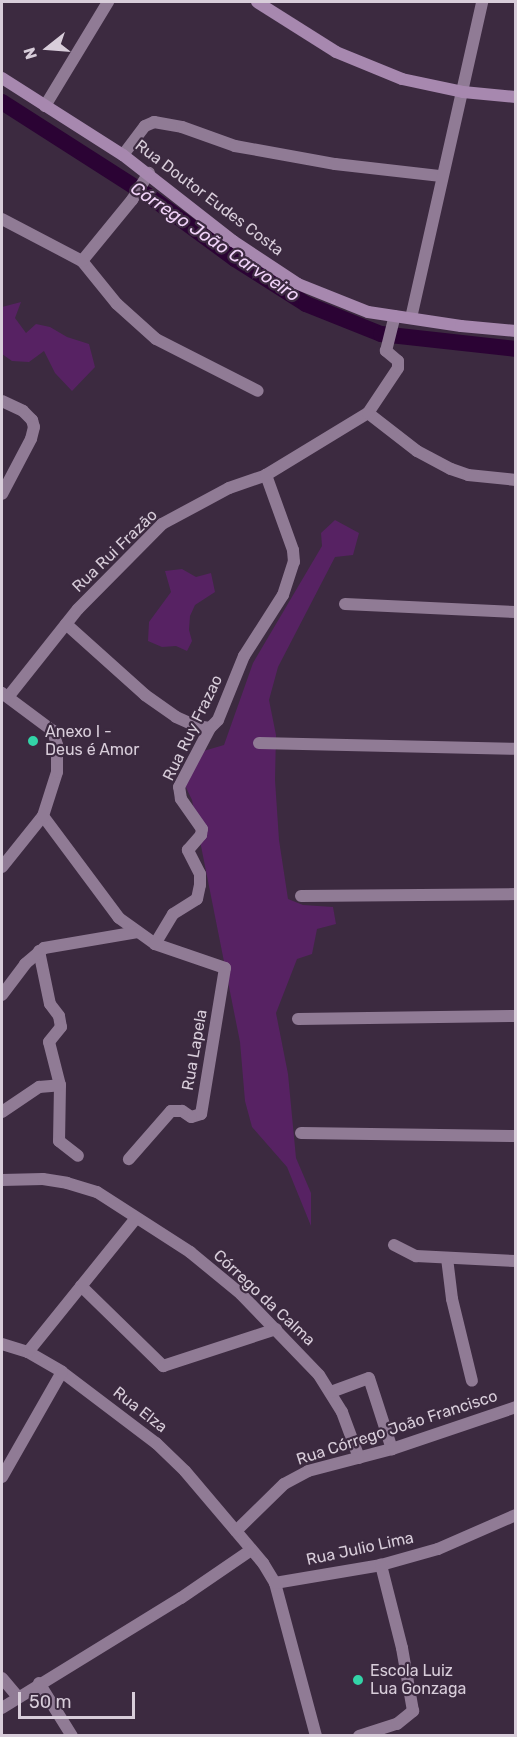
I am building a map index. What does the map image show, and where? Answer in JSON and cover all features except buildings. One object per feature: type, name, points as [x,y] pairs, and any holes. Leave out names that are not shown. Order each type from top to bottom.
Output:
[{"type":"street","points":[[45,106],[108,2]]},
{"type":"street","points":[[256,2],[336,52],[402,79],[463,92],[516,97]]},
{"type":"street","points":[[411,318],[441,176],[463,92],[482,2]]},
{"type":"street","name":"Rua Doutor Eudes Costa","points":[[2,78],[123,155],[146,177],[233,241],[298,284],[368,312],[516,331]]},
{"type":"street","points":[[123,155],[145,126],[154,123],[182,127],[235,146],[335,164],[441,176]]},
{"type":"street","points":[[82,261],[132,200],[146,177]]},
{"type":"street","points":[[2,219],[82,261],[117,304],[156,339],[258,391]]},
{"type":"street","points":[[395,316],[386,347],[387,354],[398,361],[398,368],[368,413],[417,452],[451,469],[468,475],[516,480]]},
{"type":"street","points":[[2,401],[23,411],[32,420],[33,427],[31,439],[2,494]]},
{"type":"street","name":"Rua Rui Frazão","points":[[5,695],[66,624],[136,548],[162,524],[229,488],[266,475],[368,413]]},
{"type":"street","name":"Rua Ruy Frazao","points":[[155,944],[173,914],[197,899],[200,874],[188,850],[201,835],[202,829],[181,799],[179,787],[210,728],[218,720],[244,656],[283,595],[294,562],[293,550],[266,475]]},
{"type":"street","points":[[345,604],[516,612]]},
{"type":"street","points":[[66,624],[159,705],[196,726],[210,728]]},
{"type":"street","points":[[2,867],[43,816],[57,772],[56,733],[5,695]]},
{"type":"street","points":[[259,742],[516,749]]},
{"type":"street","points":[[43,816],[119,918],[155,944]]},
{"type":"street","points":[[301,896],[516,894]]},
{"type":"street","points":[[2,995],[25,964],[39,951],[55,946],[138,932]]},
{"type":"street","name":"Rua Lapela","points":[[129,1159],[171,1111],[182,1111],[191,1117],[201,1114],[225,968],[203,958],[155,944]]},
{"type":"street","points":[[39,951],[50,1004],[59,1016],[61,1027],[49,1042],[60,1085],[59,1141],[78,1156]]},
{"type":"street","points":[[298,1019],[516,1016]]},
{"type":"street","points":[[2,1112],[39,1087],[60,1085]]},
{"type":"street","points":[[301,1133],[516,1136]]},
{"type":"street","name":"Córrego da Calma","points":[[2,1180],[43,1179],[67,1183],[96,1192],[190,1252],[276,1329],[331,1392],[342,1412],[359,1458]]},
{"type":"street","points":[[28,1352],[136,1218]]},
{"type":"street","points":[[393,1245],[416,1256],[516,1261]]},
{"type":"street","points":[[447,1258],[452,1299],[472,1381]]},
{"type":"street","points":[[81,1286],[163,1366],[276,1329]]},
{"type":"street","name":"Rua Elza","points":[[2,1344],[28,1352],[62,1372],[156,1443],[236,1531],[275,1583]]},
{"type":"street","points":[[2,1477],[62,1372]]},
{"type":"street","points":[[331,1392],[369,1378],[392,1449]]},
{"type":"street","name":"Rua Córrego João Francisco","points":[[236,1531],[284,1484],[308,1472],[392,1449],[516,1407]]},
{"type":"street","name":"Rua Julio Lima","points":[[275,1583],[381,1565],[438,1549],[516,1515]]},
{"type":"street","points":[[2,1708],[17,1696],[181,1598],[251,1550]]},
{"type":"street","points":[[359,1736],[397,1724],[413,1711],[414,1702],[381,1565]]},
{"type":"street","points":[[275,1583],[316,1736]]},
{"type":"street","points":[[2,1678],[17,1696]]},
{"type":"street","points":[[39,1683],[72,1736]]},
{"type":"shaded area","points":[[21,302],[15,318],[26,333],[36,324],[50,327],[67,337],[89,344],[95,367],[72,391],[55,373],[44,351],[29,362],[12,361],[2,354],[2,307]]},
{"type":"shaded area","points":[[335,520],[359,533],[353,555],[335,557],[278,667],[269,700],[276,735],[275,780],[279,840],[288,899],[303,905],[333,907],[336,924],[317,929],[312,954],[297,959],[276,1013],[288,1074],[296,1158],[311,1193],[311,1226],[287,1167],[252,1127],[245,1101],[240,1042],[192,800],[180,775],[200,752],[224,745],[253,663],[322,546],[321,533]]},
{"type":"shaded area","points":[[182,569],[196,577],[211,573],[215,592],[195,605],[190,616],[189,630],[192,641],[187,651],[176,646],[162,647],[148,641],[149,622],[171,592],[165,571]]},
{"type":"waterway","name":"Córrego João Carvoeiro","points":[[2,102],[152,198],[235,259],[306,304],[381,334],[516,349]]},
{"type":"place","name":"Anexo I - Deus é Amor","points":[[33,741]]},
{"type":"place","name":"Escola Luiz Lua Gonzaga","points":[[358,1680]]}]
